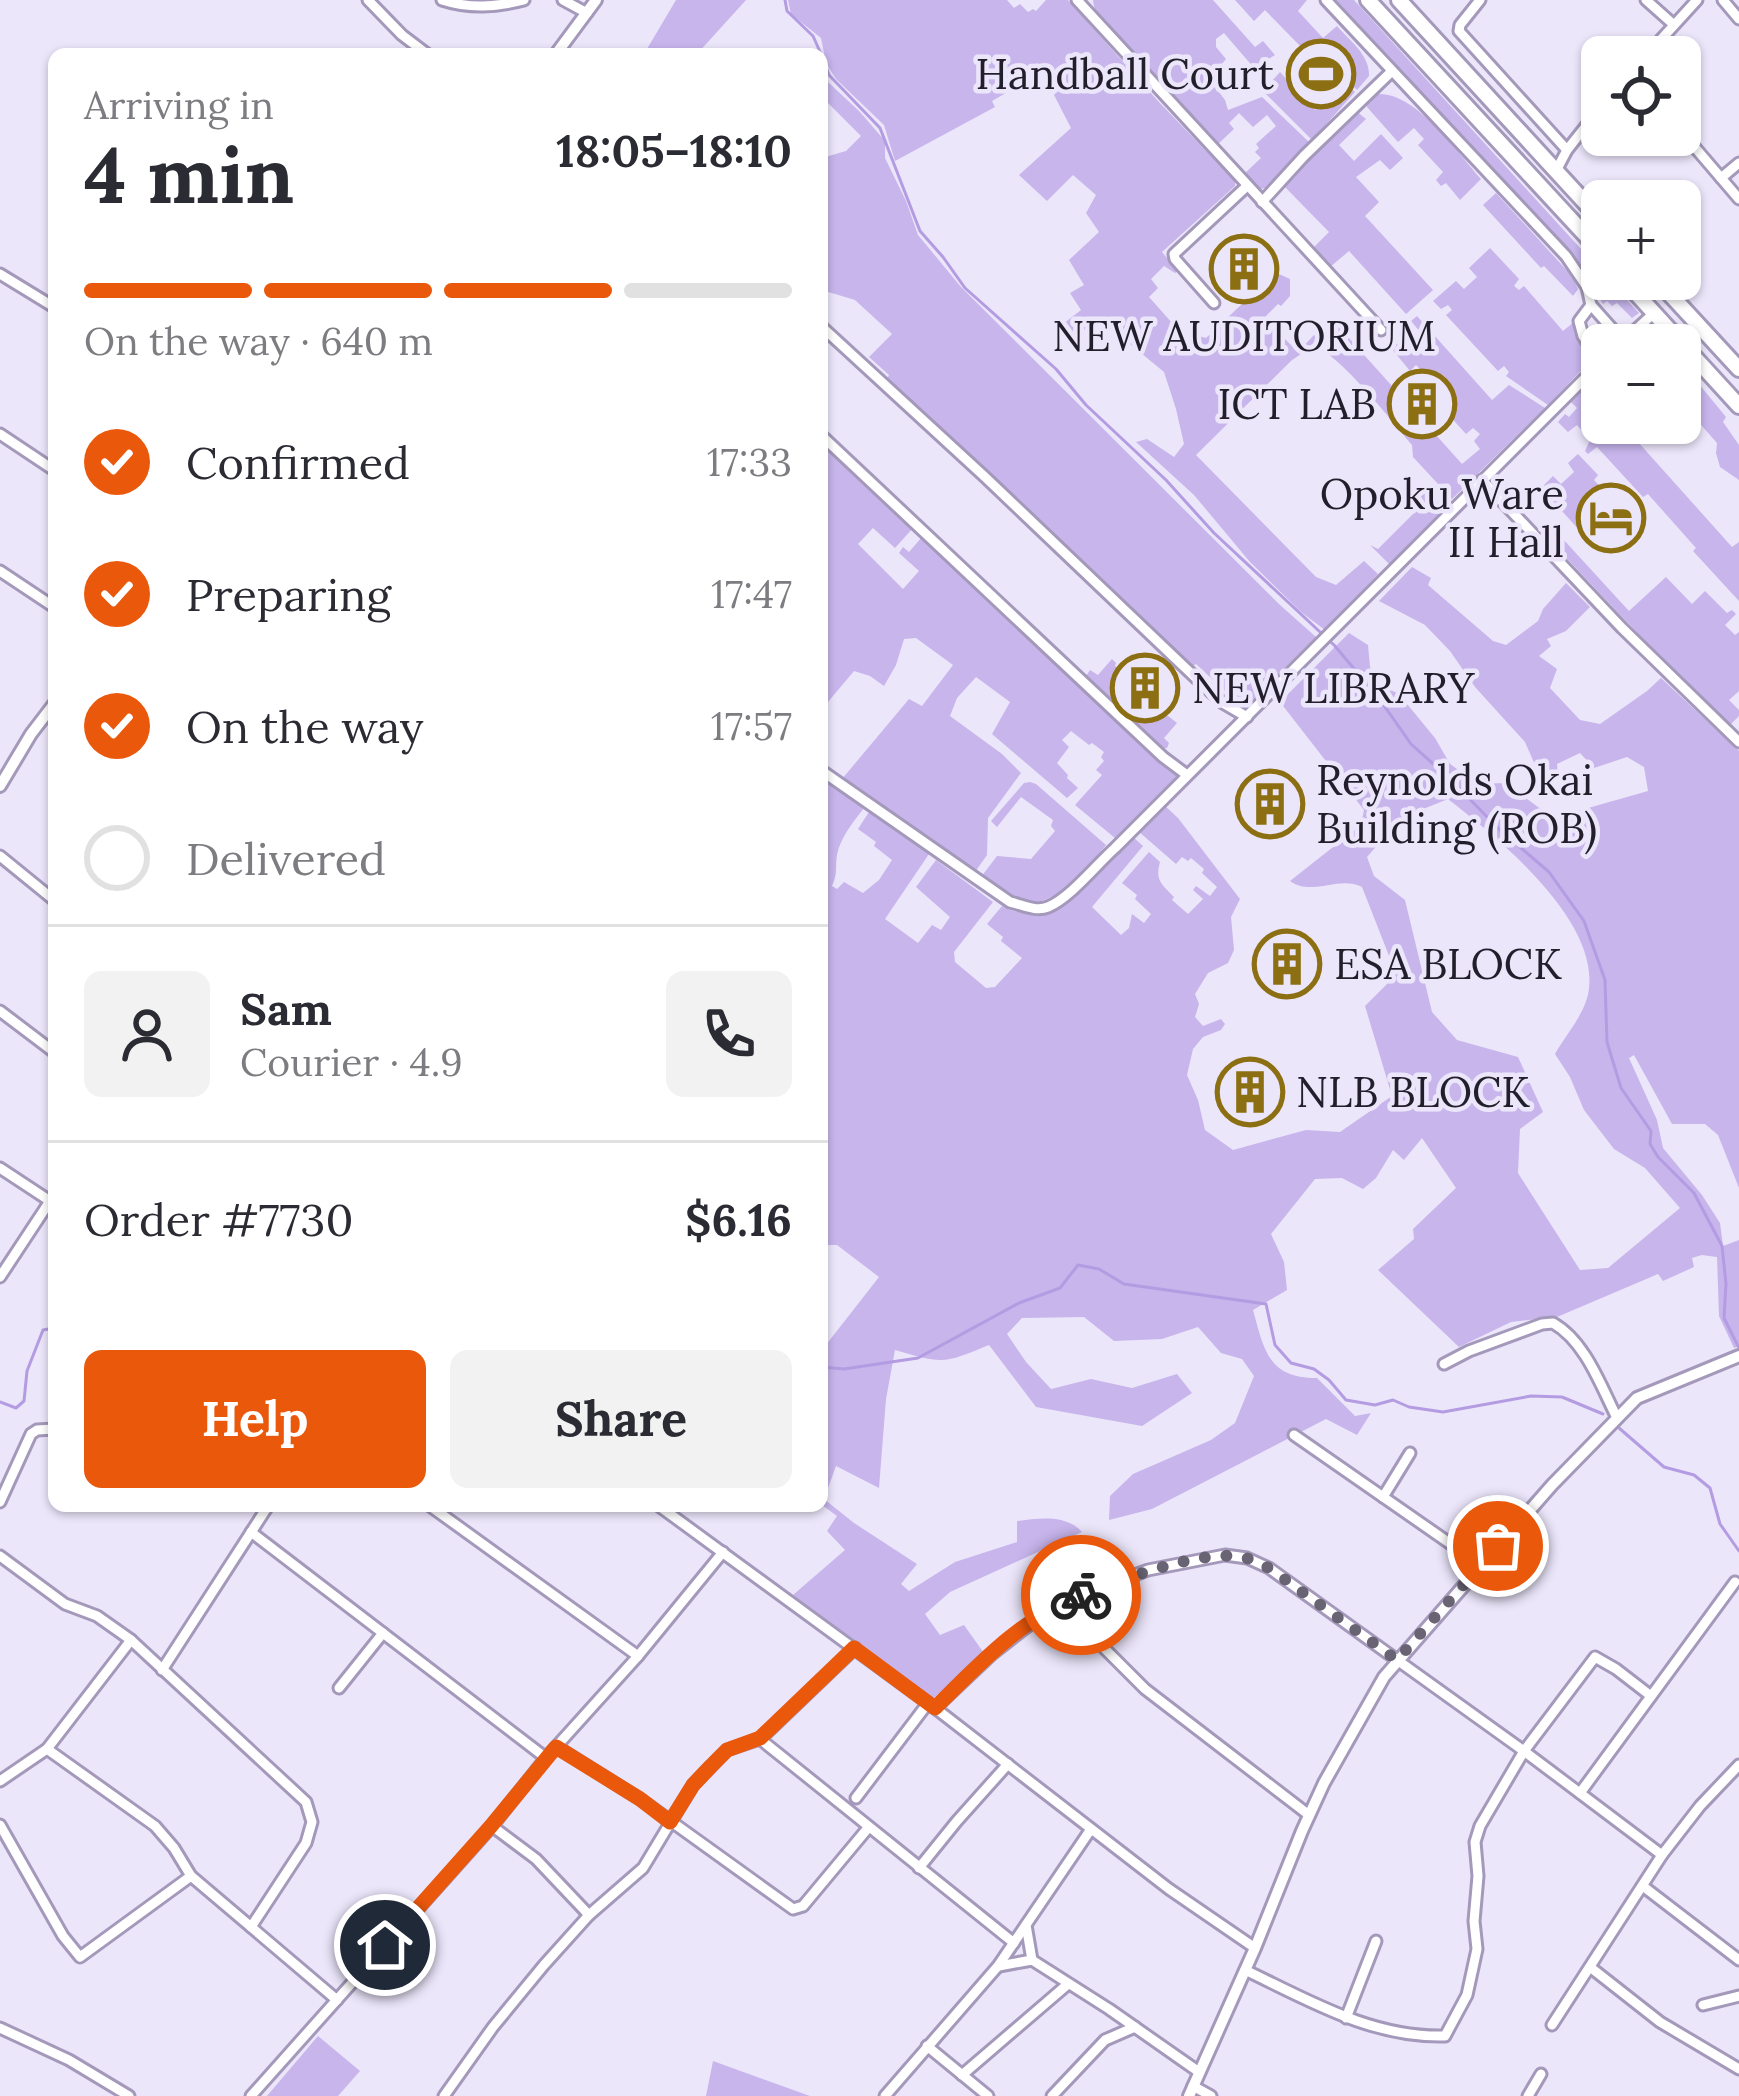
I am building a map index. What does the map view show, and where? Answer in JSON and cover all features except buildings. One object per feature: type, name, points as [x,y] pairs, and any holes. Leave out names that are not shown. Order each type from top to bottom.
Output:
[{"type":"main road","points":[[1367,0],[1581,231]]},
{"type":"main road","points":[[1399,0],[1581,198]]},
{"type":"main road","points":[[1447,54],[1448,86]]},
{"type":"main road","points":[[1641,300],[1739,406]]},
{"type":"main road","points":[[1675,300],[1739,369]]},
{"type":"street","points":[[368,0],[420,48]]},
{"type":"street","points":[[442,0],[483,7],[524,0]]},
{"type":"street","points":[[563,0],[587,13]]},
{"type":"street","points":[[561,48],[596,0]]},
{"type":"street","points":[[1326,0],[1566,256],[1606,324]]},
{"type":"street","points":[[1480,0],[1459,31],[1567,150]]},
{"type":"street","points":[[1646,0],[1673,24]]},
{"type":"street","points":[[1663,36],[1696,0]]},
{"type":"street","points":[[1723,0],[1739,19]]},
{"type":"street","points":[[1080,1],[1381,330]]},
{"type":"street","points":[[1262,202],[1392,70]]},
{"type":"street","points":[[1556,171],[1581,132]]},
{"type":"street","points":[[1701,155],[1739,199]]},
{"type":"street","points":[[1721,178],[1739,163]]},
{"type":"street","points":[[1214,303],[1174,254],[1246,185]]},
{"type":"street","points":[[0,274],[48,303]]},
{"type":"street","points":[[1581,328],[1579,321],[1591,305]]},
{"type":"street","points":[[1642,324],[1653,314]]},
{"type":"street","points":[[828,333],[1222,703],[1247,717]]},
{"type":"street","points":[[828,775],[1010,902],[1033,909],[1048,907],[1247,717],[1581,382]]},
{"type":"street","points":[[0,434],[48,466]]},
{"type":"street","points":[[828,442],[1187,775]]},
{"type":"street","points":[[1482,480],[1622,628],[1739,742]]},
{"type":"street","points":[[0,571],[48,603]]},
{"type":"street","points":[[0,786],[48,712]]},
{"type":"street","points":[[0,856],[48,895]]},
{"type":"street","points":[[0,1011],[48,1047]]},
{"type":"street","points":[[0,1168],[48,1196]]},
{"type":"street","points":[[0,1277],[48,1204]]},
{"type":"street","points":[[1444,1364],[1552,1323],[1584,1356],[1618,1418]]},
{"type":"street","points":[[1210,2096],[1191,2091],[1309,1815],[1384,1677],[1552,1485],[1636,1398],[1739,1356]]},
{"type":"street","points":[[0,1502],[31,1433],[48,1430]]},
{"type":"street","points":[[1294,1435],[1481,1565]]},
{"type":"street","points":[[1383,1497],[1411,1453]]},
{"type":"street","points":[[162,1670],[264,1512]]},
{"type":"street","points":[[438,1512],[638,1656]]},
{"type":"street","points":[[667,1512],[932,1706],[1169,1889],[1255,1948]]},
{"type":"street","points":[[250,1532],[547,1758]]},
{"type":"street","points":[[251,2096],[491,1826],[723,1552]]},
{"type":"street","points":[[0,1556],[65,1604],[97,1616],[130,1640],[306,1802],[312,1822],[306,1843],[251,1927]]},
{"type":"street","points":[[856,1798],[932,1706],[1055,1605],[1148,1570],[1225,1556],[1247,1558],[1269,1568],[1661,1856]]},
{"type":"street","points":[[1580,1793],[1735,1582]]},
{"type":"street","points":[[1089,1633],[1094,1591]]},
{"type":"street","points":[[1055,1605],[1145,1689],[1309,1815]]},
{"type":"street","points":[[339,1688],[383,1633]]},
{"type":"street","points":[[0,1781],[47,1749],[130,1640]]},
{"type":"street","points":[[444,2096],[493,2027],[589,1916],[643,1868],[693,1785],[727,1750],[760,1738],[854,1648]]},
{"type":"street","points":[[1245,1970],[1346,2018],[1394,2033],[1448,2034],[1467,1995],[1478,1949],[1475,1842],[1524,1751],[1595,1658],[1651,1696]]},
{"type":"street","points":[[760,1738],[1014,1943]]},
{"type":"street","points":[[556,1747],[640,1799],[793,1909],[803,1906],[868,1828]]},
{"type":"street","points":[[47,1749],[155,1826],[191,1876],[337,2000]]},
{"type":"street","points":[[919,1868],[1008,1764]]},
{"type":"street","points":[[1552,2025],[1661,1856],[1700,1806],[1738,1770]]},
{"type":"street","points":[[0,1825],[63,1936],[80,1957],[191,1876]]},
{"type":"street","points":[[491,1826],[536,1859],[589,1916]]},
{"type":"street","points":[[885,2096],[998,1966],[1091,1829]]},
{"type":"street","points":[[1643,1887],[1739,1960]]},
{"type":"street","points":[[1026,1925],[1031,1960]]},
{"type":"street","points":[[1346,2018],[1376,1941]]},
{"type":"street","points":[[998,1966],[1031,1960],[1199,2072]]},
{"type":"street","points":[[1589,1967],[1660,2022],[1739,2069]]},
{"type":"street","points":[[962,2075],[1068,1984]]},
{"type":"street","points":[[1703,2005],[1739,1996]]},
{"type":"street","points":[[1052,2096],[1097,2046],[1135,2027]]},
{"type":"street","points":[[0,2028],[69,2060],[129,2096]]},
{"type":"street","points":[[927,2046],[988,2096]]},
{"type":"street","points":[[1528,2096],[1541,2074]]},
{"type":"shaded area","points":[[676,0],[746,0],[702,48],[648,48]]},
{"type":"shaded area","points":[[788,0],[1007,0],[1028,12],[1036,11],[1046,0],[1068,0],[1235,181],[1162,252],[1178,271],[1164,266],[1151,279],[1158,288],[1149,297],[1189,342],[1206,338],[1279,274],[1290,279],[1290,296],[1264,318],[1298,352],[1314,335],[1323,343],[1339,327],[1462,464],[1480,449],[1474,441],[1480,434],[1473,428],[1466,434],[1415,378],[1422,371],[1416,365],[1410,371],[1387,343],[1392,339],[1403,350],[1421,333],[1411,321],[1417,316],[1492,400],[1509,385],[1545,408],[1452,499],[1413,457],[1412,445],[1367,391],[1327,353],[1314,349],[1292,360],[1196,455],[1316,577],[1336,585],[1364,561],[1378,574],[1325,630],[1250,562],[1194,495],[1136,442],[1147,439],[1174,457],[1184,444],[1164,372],[1107,325],[1101,329],[1094,324],[1074,336],[1063,324],[1081,310],[1070,293],[1084,285],[1069,260],[1099,232],[1086,213],[1096,195],[1073,175],[1047,201],[1019,175],[1071,128],[1054,95],[1060,87],[1044,71],[992,101],[995,107],[895,161],[884,125],[836,79],[821,38],[791,14]]},
{"type":"shaded area","points":[[1093,0],[1213,0],[1255,47],[1263,41],[1275,55],[1254,68],[1224,33],[1216,39],[1226,59],[1209,79],[1228,110],[1262,97],[1310,143],[1260,189],[1244,174],[1261,158],[1255,152],[1256,144],[1276,126],[1267,115],[1253,127],[1239,113],[1229,123],[1234,129],[1217,145],[1095,12]]},
{"type":"shaded area","points":[[1235,0],[1307,0],[1298,11],[1323,38],[1337,26],[1363,55],[1369,76],[1357,90],[1312,44],[1304,50],[1265,10],[1254,21]]},
{"type":"shaded area","points":[[1331,0],[1354,0],[1581,249],[1581,271]]},
{"type":"shaded area","points":[[1312,47],[1355,92],[1312,140],[1263,91],[1280,72],[1315,110],[1330,102],[1295,63]]},
{"type":"shaded area","points":[[828,82],[885,141],[885,158],[918,235],[961,287],[1316,637],[1248,704],[1227,693],[1196,664],[1192,667],[869,357],[892,334],[855,300],[828,292],[828,156],[846,151],[861,136],[828,103]]},
{"type":"shaded area","points":[[1378,94],[1392,96],[1421,113],[1481,179],[1460,200],[1446,183],[1441,186],[1436,180],[1443,172],[1418,145],[1424,139],[1414,128],[1398,142],[1367,107],[1368,99]]},
{"type":"shaded area","points":[[1356,111],[1366,119],[1339,145],[1354,161],[1381,134],[1403,158],[1390,170],[1380,160],[1356,177],[1379,202],[1365,216],[1433,290],[1406,314],[1349,251],[1330,267],[1313,248],[1329,232],[1284,186]]},
{"type":"shaded area","points":[[1496,193],[1572,276],[1578,289],[1573,296],[1483,205]]},
{"type":"shaded area","points":[[1490,248],[1519,279],[1514,286],[1519,290],[1524,286],[1563,331],[1574,322],[1581,335],[1581,371],[1548,405],[1506,376],[1509,372],[1504,366],[1498,371],[1446,315],[1452,310],[1448,305],[1441,309],[1433,301],[1456,281],[1464,289],[1477,277],[1469,268]]},
{"type":"shaded area","points":[[1600,300],[1627,300],[1639,313],[1632,318],[1617,303]]},
{"type":"shaded area","points":[[1701,387],[1726,417],[1723,422],[1739,445],[1739,480],[1720,467],[1717,443],[1701,425]]},
{"type":"shaded area","points":[[1581,390],[1581,430],[1577,425],[1568,432],[1558,422],[1577,408],[1570,401]]},
{"type":"shaded area","points":[[1588,444],[1640,444],[1732,547],[1739,542],[1739,601],[1648,494],[1643,497],[1597,447],[1588,454]]},
{"type":"shaded area","points":[[828,448],[913,528],[895,548],[873,528],[858,544],[903,589],[919,571],[899,553],[903,547],[909,552],[922,537],[1178,775],[1115,838],[1075,805],[1102,775],[1096,770],[1104,761],[1104,752],[1071,731],[1062,740],[1069,747],[1057,763],[1078,788],[1067,798],[992,734],[1010,702],[976,677],[957,698],[950,716],[1021,773],[988,818],[987,855],[975,872],[842,779],[909,699],[922,706],[953,665],[916,638],[904,639],[884,686],[854,671],[828,702]]},
{"type":"shaded area","points":[[1578,454],[1598,475],[1594,480],[1621,516],[1591,543],[1541,488],[1553,476],[1561,484],[1574,472],[1568,463]]},
{"type":"shaded area","points":[[1425,491],[1442,511],[1389,564],[1370,545],[1378,549],[1422,505],[1417,499]]},
{"type":"shaded area","points":[[1551,526],[1629,611],[1666,577],[1692,604],[1705,591],[1727,613],[1736,614],[1725,625],[1735,635],[1739,632],[1739,691],[1729,700],[1739,716],[1727,728],[1543,533]]},
{"type":"shaded area","points":[[1412,567],[1431,578],[1428,585],[1493,641],[1506,645],[1538,621],[1566,583],[1590,607],[1566,631],[1547,639],[1551,646],[1539,656],[1557,669],[1550,688],[1580,720],[1600,724],[1661,678],[1739,751],[1739,1188],[1718,1135],[1705,1124],[1672,1124],[1634,1055],[1629,1058],[1657,1120],[1663,1148],[1720,1223],[1723,1246],[1739,1240],[1739,1346],[1734,1348],[1719,1316],[1717,1257],[1702,1255],[1692,1258],[1694,1267],[1663,1281],[1658,1274],[1557,1317],[1511,1322],[1459,1347],[1378,1270],[1414,1239],[1413,1229],[1456,1188],[1422,1138],[1404,1160],[1393,1150],[1363,1189],[1342,1178],[1315,1179],[1271,1234],[1284,1262],[1287,1290],[1253,1310],[1265,1349],[1278,1367],[1317,1378],[1355,1416],[1371,1413],[1357,1435],[1326,1419],[1152,1509],[1109,1520],[1110,1496],[1133,1474],[1211,1440],[1235,1423],[1254,1376],[1242,1359],[1221,1353],[1198,1327],[1162,1339],[1114,1341],[1084,1317],[1022,1318],[1007,1334],[1051,1389],[1091,1379],[1132,1388],[1177,1374],[1192,1393],[1142,1426],[1036,1407],[989,1345],[943,1360],[895,1350],[879,1488],[836,1466],[828,1488],[828,1342],[879,1277],[837,1245],[828,1245],[828,782],[864,808],[841,842],[832,886],[837,889],[844,882],[863,893],[892,860],[858,829],[869,812],[929,854],[885,919],[918,943],[932,925],[941,930],[950,917],[916,887],[936,860],[993,902],[954,952],[955,962],[986,988],[995,987],[1022,958],[987,924],[1002,906],[1022,913],[1058,906],[1075,896],[1133,837],[1143,846],[1092,907],[1121,935],[1129,928],[1132,914],[1144,923],[1151,914],[1122,883],[1149,852],[1160,862],[1160,881],[1188,914],[1203,899],[1193,890],[1196,886],[1210,896],[1217,887],[1202,873],[1204,869],[1191,858],[1182,857],[1176,864],[1138,831],[1164,805],[1240,899],[1231,917],[1234,950],[1228,963],[1208,973],[1195,994],[1199,1004],[1195,1017],[1203,1026],[1221,1019],[1225,1024],[1193,1049],[1187,1075],[1205,1130],[1233,1150],[1306,1130],[1340,1132],[1392,1096],[1365,1006],[1395,971],[1362,887],[1344,883],[1307,887],[1290,881],[1361,825],[1364,810],[1280,702],[1349,633],[1368,645],[1370,667],[1381,687],[1398,693],[1450,764],[1478,784],[1505,783],[1553,818],[1648,791],[1644,767],[1627,757],[1594,768],[1580,753],[1557,764],[1558,780],[1543,783],[1525,742],[1425,625],[1379,601]],"holes":[[[1448,799],[1517,857],[1561,908],[1587,961],[1587,997],[1555,1054],[1584,1110],[1614,1149],[1645,1168],[1680,1208],[1608,1268],[1580,1270],[1518,1173],[1520,1129],[1543,1112],[1518,1057],[1457,1040],[1432,1012],[1405,900],[1374,876],[1367,857],[1401,818]]]},
{"type":"shaded area","points":[[1112,659],[1129,679],[1119,691],[1133,713],[1138,709],[1149,718],[1158,708],[1177,723],[1164,738],[1167,748],[1086,676],[1090,670],[1098,675]]},
{"type":"shaded area","points":[[1030,782],[1106,845],[1058,893],[1022,902],[981,877],[997,856],[1031,859],[1055,831],[1053,820],[1021,797],[997,827],[991,821]]},
{"type":"shaded area","points":[[828,1502],[917,1564],[901,1584],[909,1591],[955,1562],[1017,1542],[1017,1521],[1060,1520],[1082,1532],[950,1592],[925,1614],[940,1635],[964,1625],[986,1656],[931,1700],[793,1595],[845,1550],[827,1531],[837,1516],[828,1509]]},
{"type":"shaded area","points":[[318,2036],[360,2071],[338,2096],[267,2096]]},
{"type":"shaded area","points":[[713,2061],[810,2096],[706,2096]]},
{"type":"waterway","points":[[785,0],[787,11],[813,36],[818,48]]},
{"type":"waterway","points":[[828,72],[880,128],[920,231],[965,288],[1056,369],[1214,533],[1334,645],[1411,744],[1549,872],[1584,921],[1605,980],[1607,1042],[1621,1088],[1651,1131],[1650,1144],[1658,1157],[1694,1193],[1722,1246],[1724,1318],[1739,1348]]},
{"type":"waterway","points":[[828,1368],[918,1358],[1019,1303],[1060,1288],[1078,1265],[1099,1269],[1124,1284],[1266,1304],[1275,1345],[1291,1363],[1314,1369],[1329,1380],[1346,1400],[1375,1405],[1393,1400],[1443,1412],[1531,1396],[1562,1397],[1603,1414]]},
{"type":"waterway","points":[[0,1402],[16,1408],[24,1401],[27,1371],[43,1330],[48,1329]]},
{"type":"waterway","points":[[1619,1428],[1664,1467],[1694,1475],[1710,1488],[1720,1524],[1739,1551]]},
{"type":"way so far","points":[[1081,1595],[1148,1570],[1225,1556],[1247,1558],[1269,1568],[1397,1660],[1498,1546]]},
{"type":"place","name":"Handball Court","points":[[1321,74]]},
{"type":"place","name":"NEW AUDITORIUM","points":[[1244,269]]},
{"type":"place","name":"ICT LAB","points":[[1422,404]]},
{"type":"place","name":"Opoku Ware II Hall","points":[[1611,518]]},
{"type":"place","name":"NEW LIBRARY","points":[[1145,688]]},
{"type":"place","name":"Reynolds Okai Building (ROB)","points":[[1270,804]]},
{"type":"place","name":"ESA BLOCK","points":[[1287,964]]},
{"type":"place","name":"NLB BLOCK","points":[[1250,1092]]},
{"type":"route","points":[[385,1945],[556,1747],[670,1822],[693,1785],[727,1750],[760,1738],[854,1648],[935,1708],[1024,1626],[1055,1605],[1081,1595]]}]
